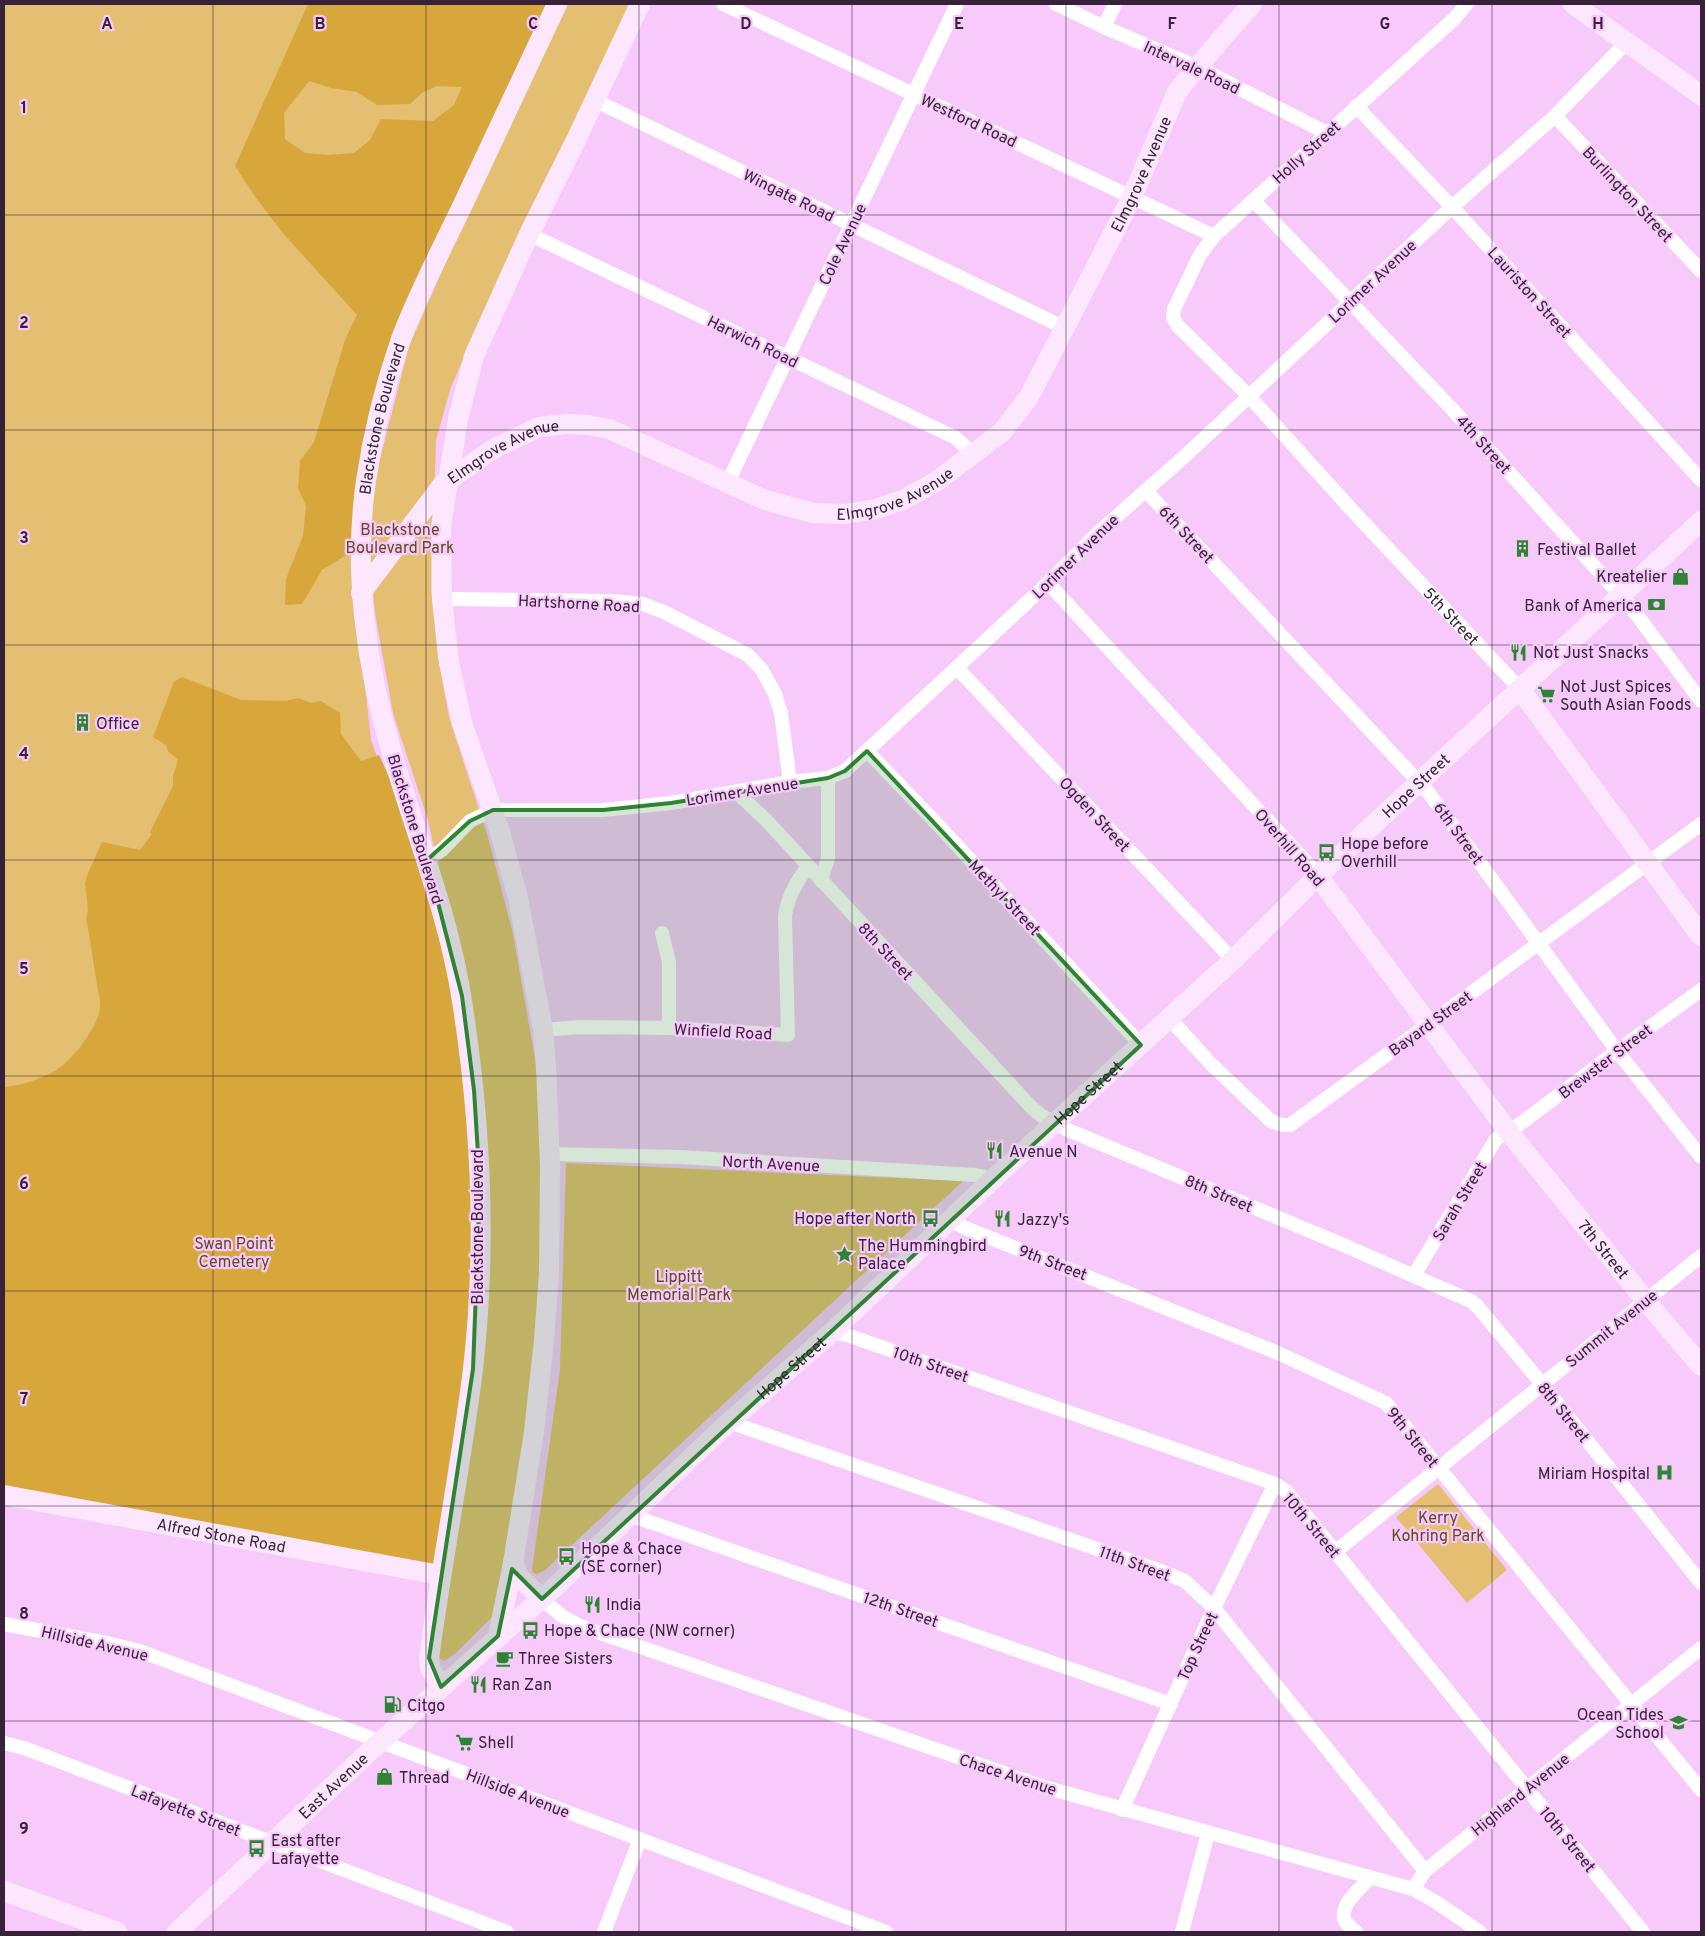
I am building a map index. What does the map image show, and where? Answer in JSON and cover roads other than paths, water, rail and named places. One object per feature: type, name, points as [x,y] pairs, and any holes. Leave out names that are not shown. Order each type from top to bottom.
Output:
[{"type":"main road","name":"Blackstone Boulevard","points":[[441,1687],[430,1668],[429,1658],[440,1575],[473,1369],[477,1316],[480,1186],[474,1090],[462,996],[446,929],[427,860],[386,731],[370,658],[361,592],[360,556],[366,483],[378,414],[402,338],[423,288],[557,4]]},
{"type":"main road","points":[[498,1636],[513,1563],[534,1432],[544,1340],[549,1272],[549,1154],[546,1066],[543,1030],[518,898],[493,810],[462,723],[449,662],[442,599],[440,526],[458,419],[474,356],[529,234],[640,4]]},
{"type":"main road","name":"Elmgrove Avenue","points":[[361,592],[447,481],[495,448],[539,427],[567,424],[609,429],[765,500],[813,513],[845,514],[876,509],[905,499],[937,481],[1002,432],[1029,397],[1132,197],[1177,92],[1252,4]]},
{"type":"main road","points":[[1573,4],[1701,95]]},
{"type":"main road","name":"Hope Street","points":[[381,1742],[498,1636],[542,1599],[729,1422],[832,1332],[993,1179],[1233,960],[1318,876],[1701,520]]},
{"type":"main road","name":"5th Street","points":[[1520,689],[1701,936]]},
{"type":"main road","name":"Overhill Road","points":[[1318,876],[1508,1131]]},
{"type":"main road","name":"7th Street","points":[[1508,1131],[1701,1366]]},
{"type":"main road","name":"Alfred Stone Road","points":[[4,1495],[440,1575]]},
{"type":"main road","points":[[513,1563],[519,1577],[542,1599]]},
{"type":"main road","name":"East Avenue","points":[[177,1932],[381,1742]]},
{"type":"main road","points":[[4,1891],[117,1932]]},
{"type":"street","name":"Westford Road","points":[[723,4],[1214,236]]},
{"type":"street","name":"Cole Avenue","points":[[727,484],[957,4]]},
{"type":"street","name":"Intervale Road","points":[[1056,4],[1197,67],[1327,133]]},
{"type":"street","points":[[1104,27],[1115,4]]},
{"type":"street","name":"Holly Street","points":[[1173,318],[1174,310],[1200,255],[1214,236],[1454,19],[1467,4]]},
{"type":"street","name":"Lorimer Avenue","points":[[427,860],[442,850],[470,820],[493,810],[603,810],[671,802],[790,782],[828,778],[845,770],[957,668],[1099,532],[1452,207],[1555,116],[1627,42]]},
{"type":"street","name":"Wingate Road","points":[[594,100],[1065,328]]},
{"type":"street","name":"Lauriston Street","points":[[1356,106],[1452,207],[1701,480]]},
{"type":"street","name":"Burlington Street","points":[[1555,116],[1701,271]]},
{"type":"street","name":"4th Street","points":[[1253,200],[1452,409],[1632,607],[1701,701]]},
{"type":"street","name":"Harwich Road","points":[[529,234],[956,438],[973,454]]},
{"type":"street","name":"5th Street","points":[[1173,318],[1178,326],[1248,395],[1414,577],[1520,689]]},
{"type":"street","name":"6th Street","points":[[1146,490],[1437,803],[1617,1051],[1701,1157]]},
{"type":"street","name":"Overhill Road","points":[[1048,582],[1318,876]]},
{"type":"street","name":"Hartshorne Road","points":[[442,599],[614,601],[643,604],[664,612],[748,655],[762,670],[775,694],[780,713],[790,782]]},
{"type":"street","name":"Ogden Street","points":[[957,668],[1233,960]]},
{"type":"street","name":"Methyl Street","points":[[867,751],[1141,1045]]},
{"type":"street","points":[[821,881],[828,858],[828,778]]},
{"type":"street","name":"8th Street","points":[[736,792],[766,820],[1031,1107],[1042,1116],[1068,1130],[1414,1275],[1461,1296],[1477,1306],[1701,1583]]},
{"type":"street","name":"Bayard Street","points":[[1169,1018],[1212,1065],[1271,1121],[1282,1125],[1290,1124],[1701,824]]},
{"type":"street","name":"Winfield Road","points":[[543,1030],[579,1027],[669,1028],[788,1035],[785,916],[787,901],[793,888],[808,866]]},
{"type":"street","points":[[662,932],[669,962],[669,1028]]},
{"type":"street","name":"Brewster Street","points":[[1508,1131],[1701,990]]},
{"type":"street","name":"Sarah Street","points":[[1414,1275],[1496,1139],[1508,1131]]},
{"type":"street","name":"North Avenue","points":[[549,1154],[680,1157],[976,1175],[993,1179]]},
{"type":"street","name":"9th Street","points":[[951,1220],[963,1227],[1278,1353],[1386,1403],[1701,1790]]},
{"type":"street","name":"Summit Avenue","points":[[1335,1552],[1701,1256]]},
{"type":"street","name":"10th Street","points":[[832,1332],[847,1335],[1275,1484],[1286,1491],[1643,1932]]},
{"type":"street","name":"11th Street","points":[[729,1422],[1161,1571],[1185,1581],[1214,1608],[1425,1870]]},
{"type":"street","name":"Top Street","points":[[1122,1810],[1214,1608],[1275,1484]]},
{"type":"street","name":"12th Street","points":[[630,1515],[1171,1704]]},
{"type":"street","name":"Chace Avenue","points":[[542,1599],[562,1616],[580,1626],[1044,1787],[1413,1889],[1480,1932]]},
{"type":"street","name":"Hillside Avenue","points":[[4,1624],[133,1649],[886,1932]]},
{"type":"street","name":"Highland Avenue","points":[[1413,1889],[1425,1870],[1701,1648]]},
{"type":"street","name":"Lafayette Street","points":[[4,1743],[24,1748],[507,1932]]},
{"type":"street","points":[[1182,1932],[1208,1833]]},
{"type":"street","points":[[604,1932],[640,1839]]},
{"type":"street","points":[[1356,1932],[1346,1922],[1344,1914],[1350,1900],[1370,1878]]},
{"type":"place","name":"Festival Ballet","points":[[1523,549]]},
{"type":"place","name":"Kreatelier","points":[[1681,576]]},
{"type":"place","name":"Bank of America","points":[[1656,605]]},
{"type":"place","name":"Not Just Snacks","points":[[1519,652]]},
{"type":"place","name":"Not Just Spices South Asian Foods","points":[[1546,695]]},
{"type":"place","name":"Office","points":[[82,723]]},
{"type":"place","name":"Hope before Overhill","points":[[1327,852]]},
{"type":"place","name":"Avenue N","points":[[995,1151]]},
{"type":"place","name":"Hope after North","points":[[930,1218]]},
{"type":"place","name":"Jazzy's","points":[[1003,1219]]},
{"type":"place","name":"The Hummingbird Palace","points":[[844,1254]]},
{"type":"place","name":"Miriam Hospital","points":[[1664,1473]]},
{"type":"place","name":"Hope & Chace (SE corner)","points":[[567,1557]]},
{"type":"place","name":"India","points":[[592,1604]]},
{"type":"place","name":"Hope & Chace (NW corner)","points":[[530,1630]]},
{"type":"place","name":"Three Sisters","points":[[504,1658]]},
{"type":"place","name":"Ran Zan","points":[[478,1684]]},
{"type":"place","name":"Citgo","points":[[393,1705]]},
{"type":"place","name":"Ocean Tides School","points":[[1678,1723]]},
{"type":"place","name":"Shell","points":[[464,1742]]},
{"type":"place","name":"Thread","points":[[385,1777]]},
{"type":"place","name":"East after Lafayette","points":[[257,1849]]},
{"type":"park label","name":"Blackstone Boulevard Park","points":[[400,538]]},
{"type":"park label","name":"Swan Point Cemetery","points":[[234,1252]]},
{"type":"park label","name":"Lippitt Memorial Park","points":[[679,1285]]},
{"type":"park label","name":"Kerry Kohring Park","points":[[1438,1526]]}]
